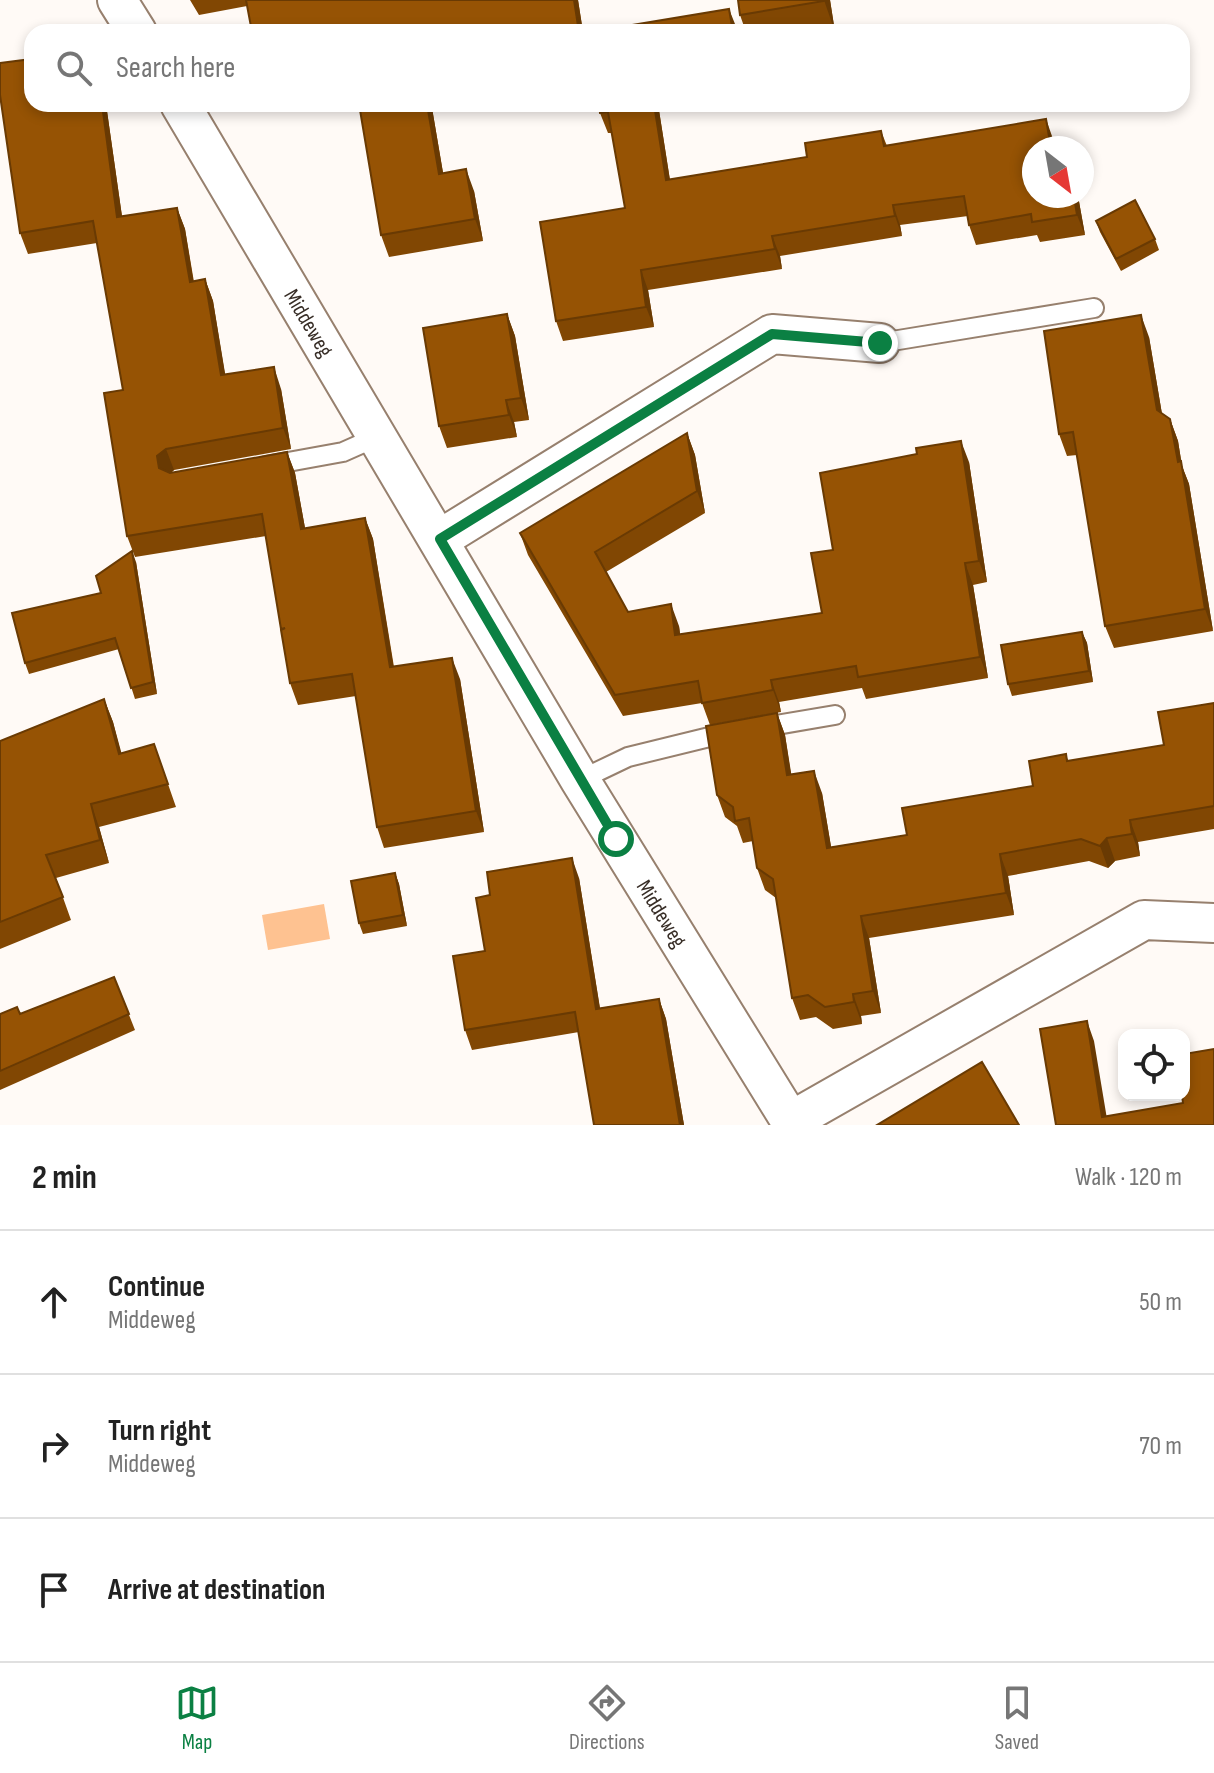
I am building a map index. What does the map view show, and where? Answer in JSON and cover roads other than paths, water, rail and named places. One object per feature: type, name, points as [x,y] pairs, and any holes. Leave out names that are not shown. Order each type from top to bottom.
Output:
[{"type":"street","points":[[117,0],[132,24]]},
{"type":"street","name":"Middeweg","points":[[185,112],[580,780],[792,1123],[1144,920],[1214,923]]},
{"type":"street","points":[[440,539],[772,334],[880,343]]},
{"type":"lane","points":[[880,343],[1094,308]]},
{"type":"lane","points":[[252,468],[343,452],[379,436]]},
{"type":"lane","points":[[580,780],[628,757],[703,737],[835,715]]}]
